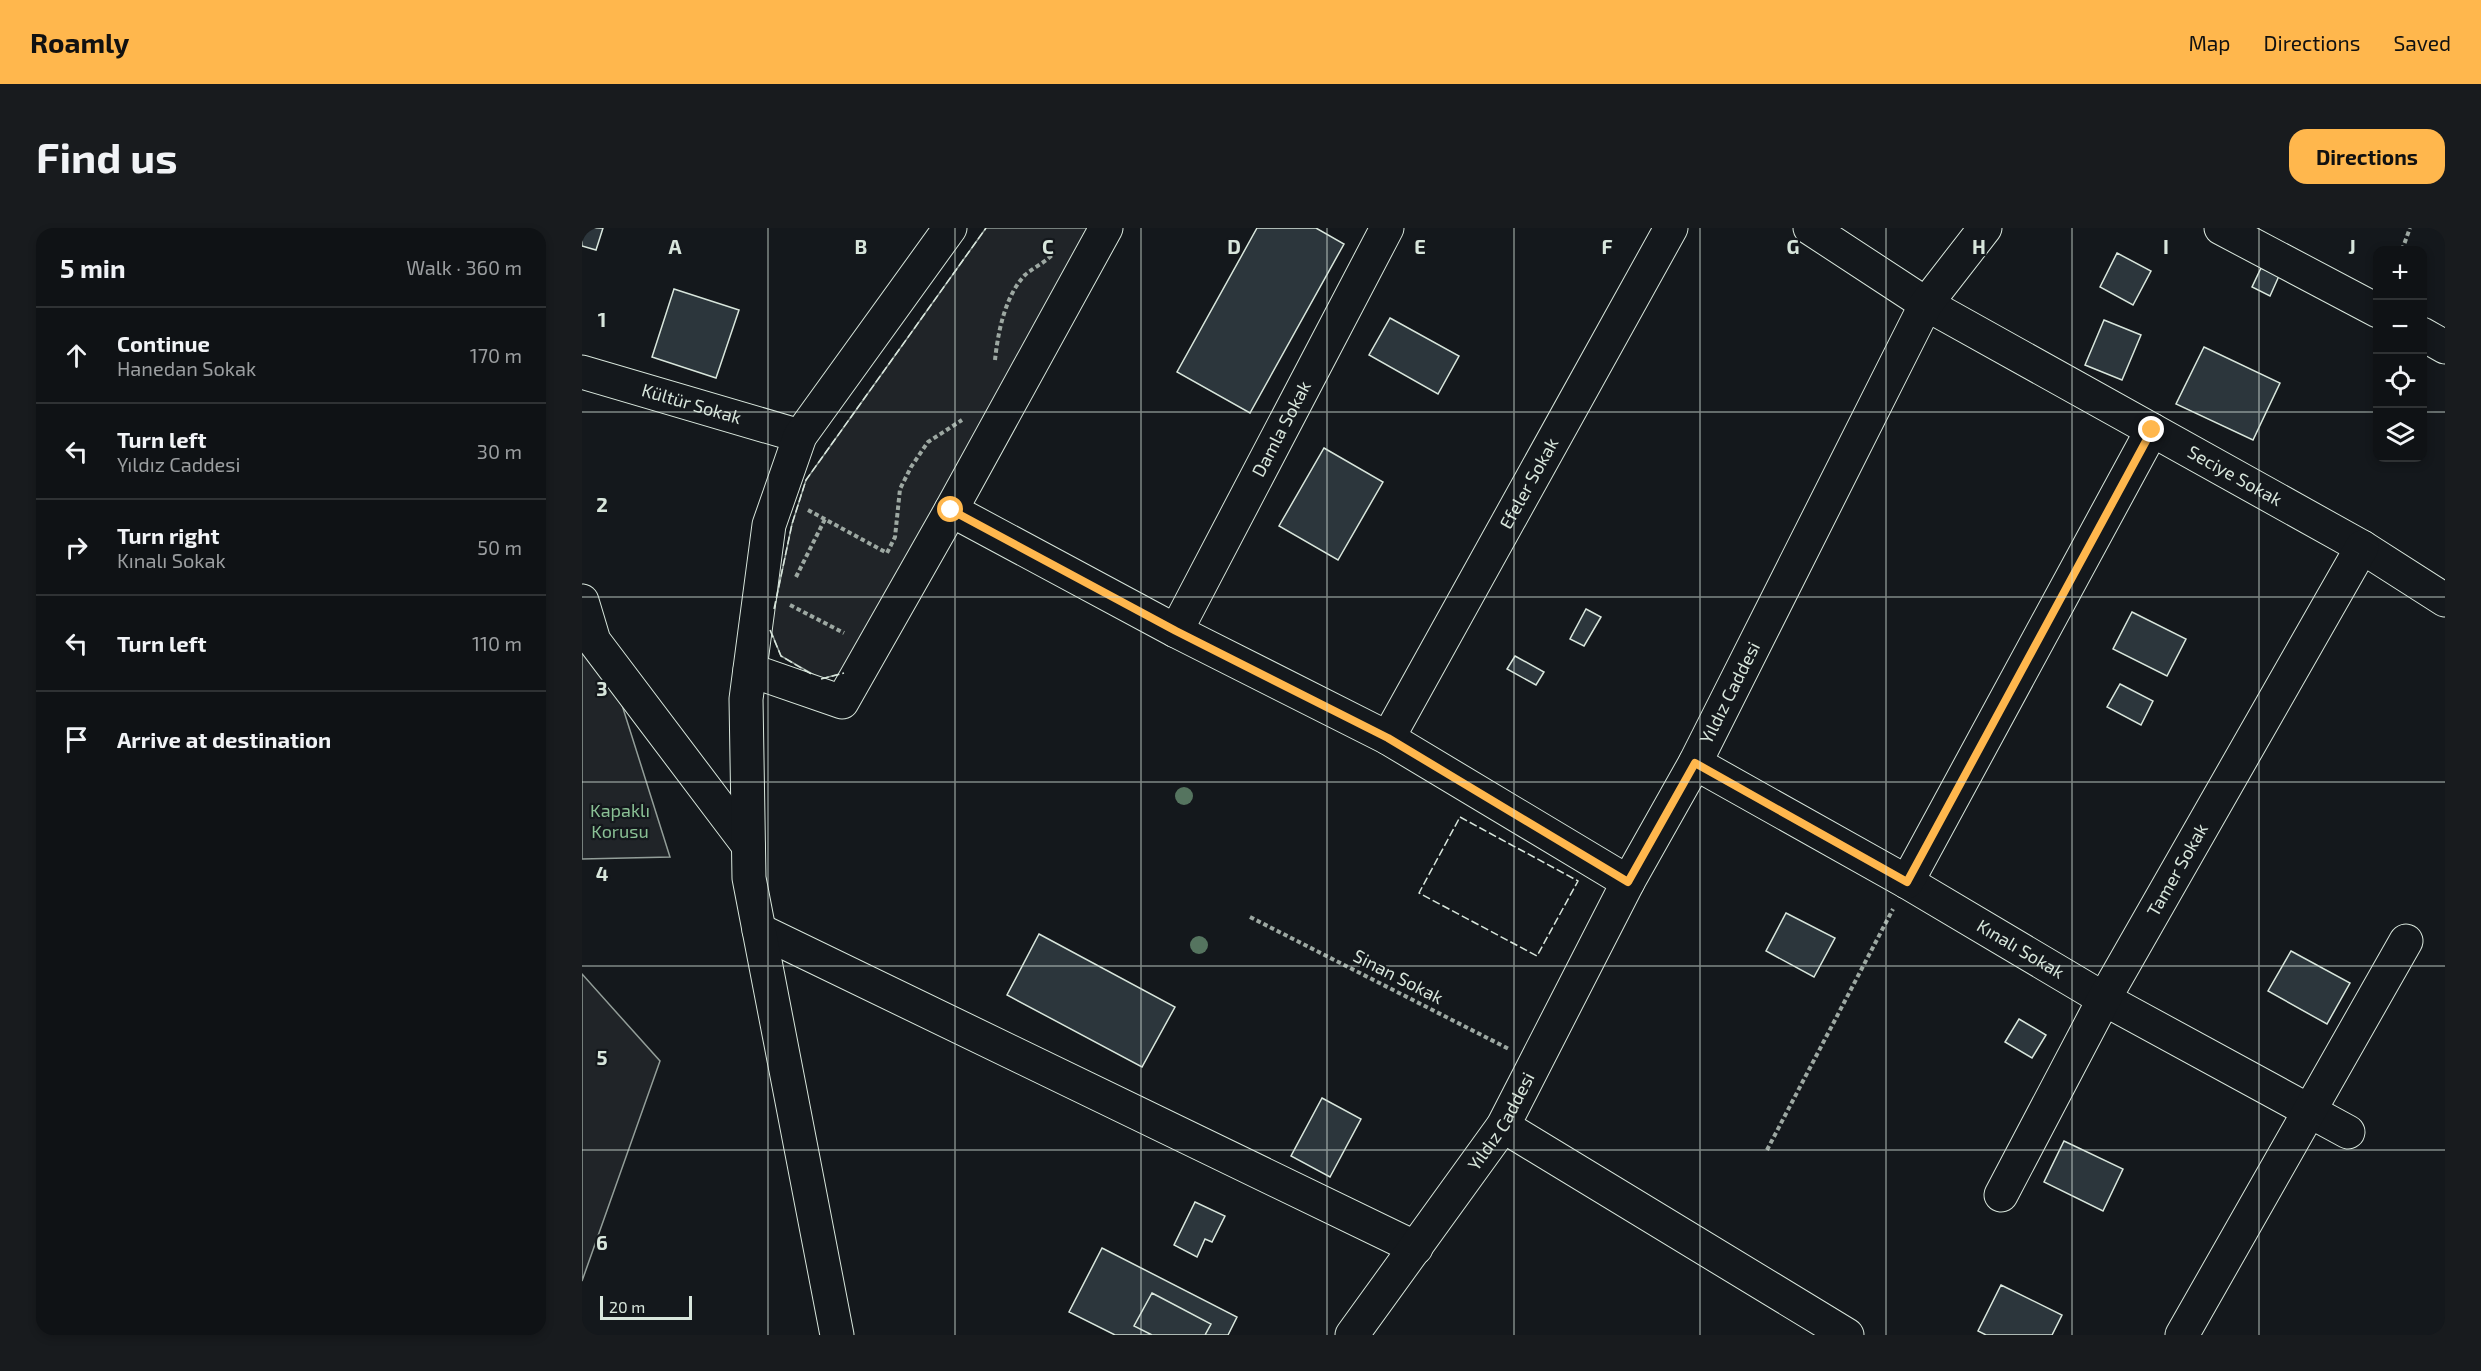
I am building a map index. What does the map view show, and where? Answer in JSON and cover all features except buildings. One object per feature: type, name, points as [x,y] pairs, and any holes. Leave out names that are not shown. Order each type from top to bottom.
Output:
[{"type":"street","points":[[837,1335],[749,878],[746,699],[769,525],[800,436],[950,228]]},
{"type":"street","points":[[750,670],[842,702],[951,510],[1106,228]]},
{"type":"street","name":"Damla Sokak","points":[[1176,631],[1387,228]]},
{"type":"street","name":"Efeler Sokak","points":[[1388,738],[1671,228]]},
{"type":"street","name":"Seciye Sokak","points":[[1810,228],[1926,304],[2362,547],[2445,600]]},
{"type":"street","name":"Yıldız Caddesi","points":[[1352,1335],[1503,1126],[1534,1061],[1628,882],[1695,763],[1926,304],[1984,228]]},
{"type":"street","points":[[2221,228],[2373,307]]},
{"type":"street","points":[[2427,337],[2445,347]]},
{"type":"street","name":"Kültür Sokak","points":[[582,372],[800,436]]},
{"type":"street","points":[[1907,882],[2152,430]]},
{"type":"street","points":[[951,510],[1176,631],[1388,738],[1628,882]]},
{"type":"street","name":"Tamer Sokak","points":[[2001,1195],[2104,999],[2362,547]]},
{"type":"street","points":[[582,601],[594,641],[748,845]]},
{"type":"street","name":"Kınalı Sokak","points":[[1695,763],[1907,882],[2104,999],[2348,1132]]},
{"type":"street","points":[[759,930],[1416,1248]]},
{"type":"street","points":[[2182,1335],[2406,941]]},
{"type":"street","points":[[1503,1126],[1847,1335]]},
{"type":"path","points":[[2403,246],[2410,228]]},
{"type":"path","points":[[994,365],[1001,322],[1020,283],[1026,274],[1055,253]]},
{"type":"path","points":[[779,495],[887,553],[895,537],[900,489],[911,467],[928,442],[956,425],[963,418]]},
{"type":"path","points":[[794,581],[825,519]]},
{"type":"path","points":[[783,602],[845,634]]},
{"type":"path","points":[[1767,1150],[1907,882]]},
{"type":"path","name":"Sinan Sokak","points":[[1250,917],[1534,1061]]},
{"type":"green space","points":[[986,228],[1092,228],[847,672],[821,679],[781,656],[770,629],[792,524],[806,480]]},
{"type":"green space","name":"Kapaklı Korusu","points":[[582,646],[622,705],[670,857],[582,859]]},
{"type":"green space","points":[[582,974],[660,1061],[582,1281]]},
{"type":"fence","points":[[774,609],[792,524],[806,480],[986,228]]},
{"type":"fence","points":[[770,630],[781,656],[813,675]]},
{"type":"fence","points":[[821,679],[844,673]]},
{"type":"fence","points":[[1460,817],[1578,881],[1537,956],[1419,893],[1460,817]]},
{"type":"route","points":[[951,510],[1176,631],[1388,738],[1628,882],[1695,763],[1907,882],[2152,430]]}]
